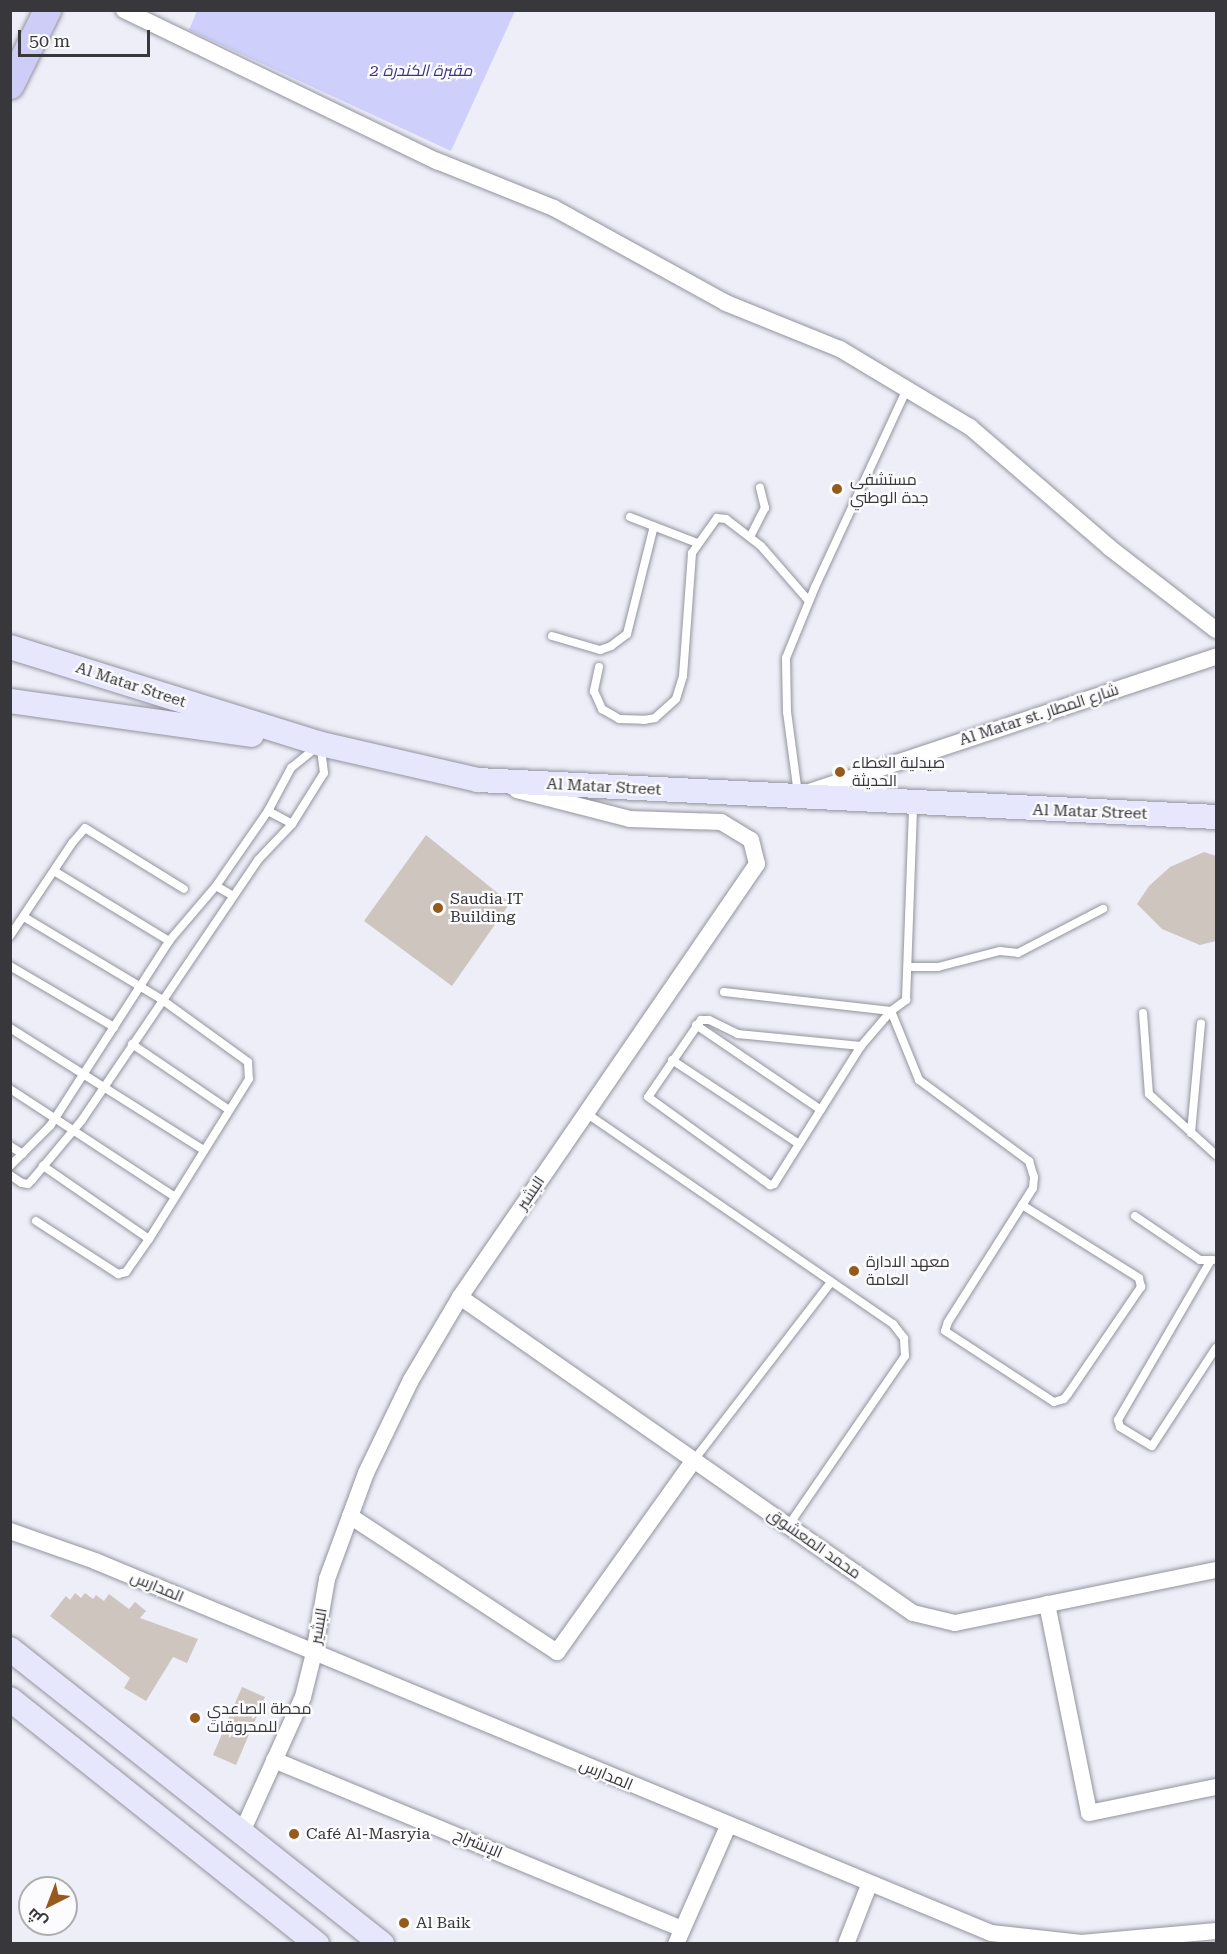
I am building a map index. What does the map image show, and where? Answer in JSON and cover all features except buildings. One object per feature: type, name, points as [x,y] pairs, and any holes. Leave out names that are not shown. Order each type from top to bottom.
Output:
[{"type":"main road","points":[[10,85],[47,10]]},
{"type":"main road","name":"Al Matar Street","points":[[10,647],[321,744],[478,780],[914,804],[1216,817]]},
{"type":"main road","points":[[10,701],[321,744]]},
{"type":"main road","points":[[10,1649],[382,1944]]},
{"type":"main road","points":[[10,1699],[317,1944]]},
{"type":"street","points":[[124,10],[437,161],[554,207],[726,303],[840,350],[970,427],[1110,548],[1216,630]]},
{"type":"street","name":"Al Matar st. شارع المطار","points":[[796,796],[1216,657]]},
{"type":"street","name":"البشير","points":[[242,1832],[303,1697],[314,1653],[327,1580],[366,1473],[411,1380],[460,1297],[757,864],[751,840],[721,822],[630,819],[478,780]]},
{"type":"street","name":"محمد المعشوق","points":[[460,1297],[913,1613],[956,1623],[1216,1570]]},
{"type":"street","points":[[350,1516],[556,1652],[694,1460]]},
{"type":"street","name":"المدارس","points":[[14,1534],[95,1561],[869,1885],[1011,1940],[1081,1943],[1173,1940],[1216,1931]]},
{"type":"street","points":[[1047,1604],[1089,1813],[1216,1787]]},
{"type":"street","name":"الإنشراح","points":[[274,1760],[679,1936]]},
{"type":"street","points":[[679,1936],[728,1826]]},
{"type":"street","points":[[846,1944],[869,1885]]},
{"type":"lane","points":[[796,796],[784,665],[809,601],[907,389]]},
{"type":"lane","points":[[750,537],[765,508],[760,488]]},
{"type":"lane","points":[[630,517],[697,543]]},
{"type":"lane","points":[[599,667],[594,691],[602,709],[619,719],[644,720],[660,715],[680,693],[692,553],[715,519],[721,518],[750,537],[778,564],[809,601]]},
{"type":"lane","points":[[552,636],[600,650],[611,646],[627,634],[654,526]]},
{"type":"lane","points":[[10,1166],[56,1117],[169,942],[216,886],[268,811],[291,768],[321,744]]},
{"type":"lane","points":[[10,1175],[28,1184],[74,1129],[232,896],[258,860],[292,824],[324,773],[321,744]]},
{"type":"lane","points":[[861,1047],[738,1034],[710,1020],[701,1020],[648,1097],[770,1185],[774,1184],[861,1047],[891,1011],[906,1000],[914,804]]},
{"type":"lane","points":[[268,811],[292,824]]},
{"type":"lane","points":[[10,936],[80,831],[85,828],[184,889]]},
{"type":"lane","points":[[54,871],[169,942]]},
{"type":"lane","points":[[216,886],[232,896]]},
{"type":"lane","points":[[908,967],[938,967],[1000,951],[1018,953],[1103,909]]},
{"type":"lane","points":[[24,917],[161,999],[248,1062],[249,1079],[126,1272],[118,1274],[36,1221]]},
{"type":"lane","points":[[10,966],[114,1026]]},
{"type":"lane","points":[[724,992],[891,1011]]},
{"type":"lane","points":[[891,1011],[919,1080],[1029,1161],[1034,1177],[1033,1188],[1022,1205],[948,1322],[945,1331],[1054,1402],[1064,1399],[1068,1394],[1142,1287],[1139,1278],[1022,1205]]},
{"type":"lane","points":[[1143,1013],[1149,1095],[1216,1155]]},
{"type":"lane","points":[[1191,1133],[1202,1023]]},
{"type":"lane","points":[[696,1025],[821,1110]]},
{"type":"lane","points":[[10,1028],[204,1150]]},
{"type":"lane","points":[[132,1044],[229,1110]]},
{"type":"lane","points":[[672,1060],[799,1144]]},
{"type":"lane","points":[[10,1089],[175,1197]]},
{"type":"lane","points":[[586,1113],[893,1324],[904,1338],[905,1356],[788,1526]]},
{"type":"lane","points":[[10,1146],[23,1154]]},
{"type":"lane","points":[[43,1167],[149,1239]]},
{"type":"lane","points":[[1135,1215],[1200,1260],[1214,1260]]},
{"type":"lane","points":[[1214,1260],[1120,1416],[1120,1426],[1152,1446],[1216,1348]]},
{"type":"lane","points":[[694,1460],[831,1282]]},
{"type":"green space","name":"مقبرة الكندرة 2","points":[[197,10],[515,11],[451,151],[189,30]]},
{"type":"place","name":"مستشفى جدة الوطني","points":[[837,489]]},
{"type":"place","name":"صيدلية العطاء الحديثة","points":[[840,772]]},
{"type":"place","name":"Saudia IT Building","points":[[438,908]]},
{"type":"place","name":"معهد الادارة العامة","points":[[854,1271]]},
{"type":"place","name":"محطة الصاعدي للمحروقات","points":[[195,1718]]},
{"type":"place","name":"Café Al-Masryia","points":[[294,1834]]},
{"type":"place","name":"Al Baik","points":[[404,1923]]}]
